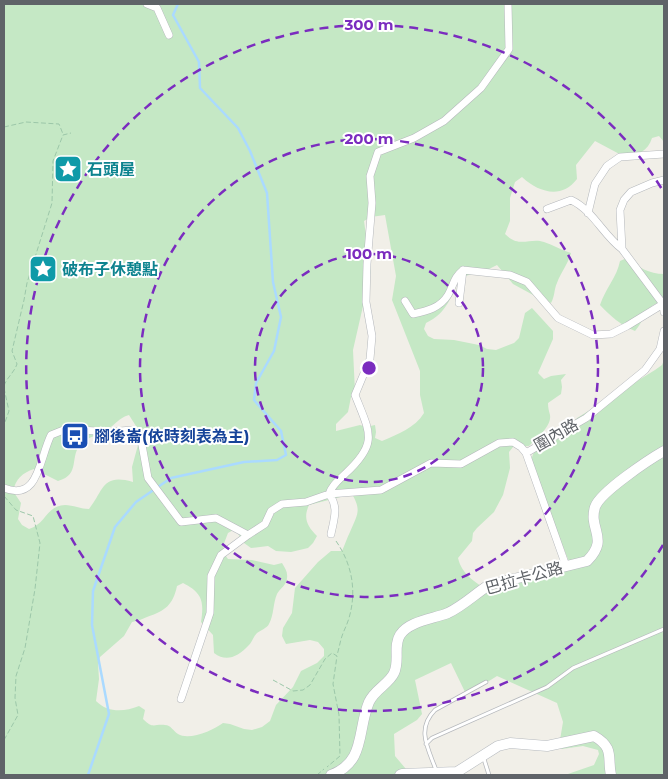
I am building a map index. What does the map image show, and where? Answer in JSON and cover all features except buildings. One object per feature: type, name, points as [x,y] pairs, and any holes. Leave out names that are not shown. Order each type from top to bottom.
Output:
[{"type":"main road","name":"巴拉卡公路","points":[[331,775],[342,771],[349,765],[355,755],[370,700],[394,673],[397,643],[400,634],[408,628],[446,614],[461,606],[489,586],[587,561],[595,553],[598,541],[594,519],[596,506],[602,497],[634,470],[664,451]]},
{"type":"main road","points":[[400,775],[457,772],[498,746],[510,743],[547,746],[594,736],[604,744],[610,755],[611,775]]},
{"type":"street","points":[[147,4],[157,8],[169,35]]},
{"type":"street","points":[[329,494],[331,487],[360,461],[368,443],[368,428],[355,395],[370,359],[372,336],[366,302],[372,203],[370,176],[378,152],[414,138],[444,121],[481,88],[509,50],[508,4]]},
{"type":"street","points":[[588,213],[595,184],[607,166],[620,157],[664,154]]},
{"type":"street","points":[[622,249],[620,210],[624,200],[631,192],[664,180]]},
{"type":"street","points":[[547,209],[571,200],[581,204],[615,244],[622,249],[663,304],[664,312]]},
{"type":"street","points":[[405,301],[413,314],[434,309],[448,296],[456,275],[463,270],[510,275],[527,282],[558,318],[593,335],[611,334],[663,304]]},
{"type":"street","points":[[459,303],[463,270]]},
{"type":"street","name":"圍內路","points":[[566,566],[526,453],[586,418],[645,370],[660,349],[664,331]]},
{"type":"street","points":[[4,488],[19,492],[29,488],[34,482],[51,435],[66,429],[110,432],[131,430],[138,435],[142,445],[148,478],[181,522],[216,518],[248,535]]},
{"type":"street","points":[[182,699],[210,613],[210,576],[221,554],[265,524],[271,512],[282,504],[306,502],[329,494],[381,490],[431,463],[461,464],[500,443],[513,442],[526,453]]},
{"type":"street","points":[[329,494],[334,500],[336,509],[331,534]]},
{"type":"lane","points":[[426,744],[432,738],[547,687],[573,668],[664,630]]},
{"type":"lane","points":[[437,773],[426,744],[424,725],[428,717],[435,710],[486,682]]},
{"type":"lane","points":[[483,756],[489,775]]},
{"type":"path","points":[[4,127],[26,122],[59,124],[63,135],[53,161],[52,203],[26,283],[12,351],[17,364],[14,372],[6,379],[4,387],[10,411],[4,425]]},
{"type":"path","points":[[63,135],[71,133]]},
{"type":"path","points":[[4,495],[16,510],[33,516],[40,543],[25,648],[16,676],[15,698],[18,715],[4,740]]},
{"type":"path","points":[[317,775],[340,756],[339,715],[333,684],[341,637],[349,620],[353,601],[352,580],[345,554],[331,534]]},
{"type":"path","points":[[273,680],[293,691],[302,690],[310,685],[325,659],[332,653],[337,656]]},
{"type":"green space","points":[[4,4],[664,4],[664,142],[659,136],[652,138],[642,152],[625,157],[595,141],[576,165],[577,179],[571,185],[557,191],[543,190],[522,177],[515,182],[510,198],[510,221],[505,234],[515,241],[539,241],[571,253],[556,285],[551,303],[513,284],[497,265],[483,272],[460,277],[448,304],[439,314],[426,323],[424,329],[428,336],[434,339],[454,340],[496,350],[514,343],[519,338],[525,313],[532,308],[553,331],[553,339],[538,373],[544,379],[566,374],[561,380],[561,394],[548,403],[549,423],[529,446],[513,447],[509,452],[510,468],[503,495],[494,512],[473,533],[472,541],[458,558],[466,574],[489,591],[499,589],[516,581],[572,569],[532,470],[531,461],[533,454],[539,447],[554,442],[566,432],[577,418],[655,370],[662,365],[664,360],[664,775],[565,775],[594,765],[599,754],[598,750],[583,746],[562,749],[559,746],[563,722],[557,703],[497,676],[466,694],[451,663],[415,680],[422,714],[417,720],[394,734],[395,756],[411,775],[4,775]],"holes":[[[385,215],[396,276],[392,300],[420,371],[420,395],[424,413],[411,427],[382,441],[375,438],[375,425],[366,427],[360,425],[336,431],[336,424],[348,412],[351,397],[355,392],[353,350],[371,271],[364,221],[371,217]],[[129,415],[141,434],[132,467],[133,482],[123,480],[109,482],[101,490],[89,509],[68,505],[59,506],[54,508],[35,527],[29,529],[22,525],[18,519],[21,503],[13,491],[20,477],[34,469],[58,481],[65,478],[70,474],[76,453],[82,443],[109,428]],[[352,494],[358,509],[342,551],[331,551],[318,562],[295,588],[292,613],[283,628],[282,636],[286,644],[310,640],[318,642],[324,649],[324,656],[317,663],[301,671],[293,687],[276,705],[270,721],[262,727],[252,730],[223,723],[201,734],[183,736],[167,725],[149,724],[143,719],[145,710],[139,706],[116,710],[106,708],[96,701],[100,657],[124,636],[132,622],[163,610],[173,598],[177,586],[183,583],[195,590],[201,599],[201,622],[213,635],[214,653],[223,658],[228,658],[244,650],[251,643],[254,636],[269,624],[278,592],[286,583],[287,574],[282,563],[274,565],[252,560],[228,559],[223,549],[228,533],[235,529],[244,543],[251,548],[268,546],[276,551],[291,552],[308,548],[317,536],[307,522],[306,514],[309,505]]]},
{"type":"green space","points":[[627,258],[653,273],[664,274],[664,306],[660,302],[650,307],[635,331],[616,320],[600,305],[620,261]]},
{"type":"waterway","points":[[88,775],[109,714],[92,625],[93,591],[115,527],[136,502],[171,478],[244,462],[277,460],[286,455],[281,431],[254,400],[256,383],[274,351],[281,317],[273,282],[267,193],[250,151],[238,128],[200,88],[199,62],[173,15],[178,4]]},
{"type":"place","name":"石頭屋","points":[[68,169]]},
{"type":"place","name":"破布子休憩點","points":[[43,269]]},
{"type":"place","name":"腳後崙(依時刻表為主)","points":[[75,436]]}]
